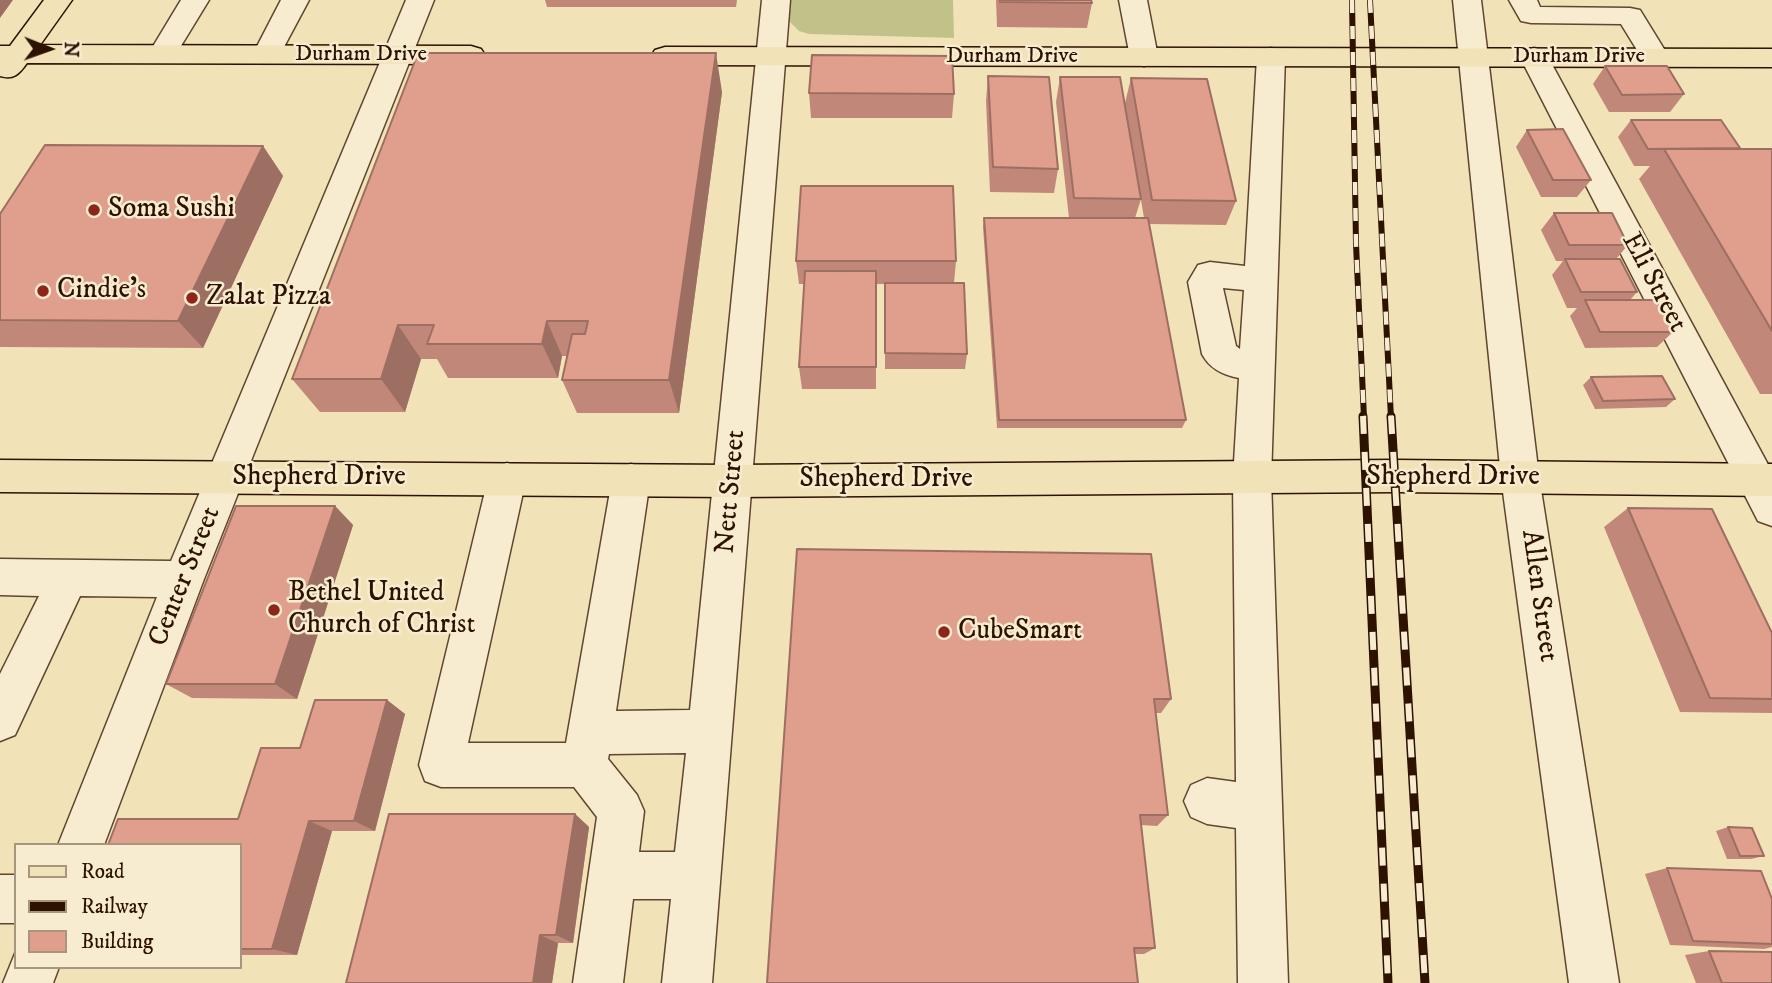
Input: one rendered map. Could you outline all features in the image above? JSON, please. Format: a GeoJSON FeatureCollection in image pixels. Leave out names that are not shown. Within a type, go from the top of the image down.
{"type":"FeatureCollection","features":[{"type":"Feature","properties":{"kind":"main road"},"geometry":{"type":"LineString","coordinates":[[0,80],[9,55],[58,0]]}},
{"type":"Feature","properties":{"kind":"main road","name":"Durham Drive"},"geometry":{"type":"LineString","coordinates":[[9,55],[500,55]]}},
{"type":"Feature","properties":{"kind":"main road","name":"Durham Drive"},"geometry":{"type":"LineString","coordinates":[[635,55],[1772,58]]}},
{"type":"Feature","properties":{"kind":"main road","name":"Shepherd Drive"},"geometry":{"type":"LineString","coordinates":[[0,476],[733,481],[1396,476],[1520,477],[1767,490]]}},
{"type":"Feature","properties":{"kind":"street"},"geometry":{"type":"LineString","coordinates":[[163,53],[195,0]]}},
{"type":"Feature","properties":{"kind":"street"},"geometry":{"type":"LineString","coordinates":[[267,54],[295,0]]}},
{"type":"Feature","properties":{"kind":"street","name":"Center Street"},"geometry":{"type":"LineString","coordinates":[[82,843],[184,579],[420,0]]}},
{"type":"Feature","properties":{"kind":"street","name":"Nett Street"},"geometry":{"type":"LineString","coordinates":[[687,983],[776,0]]}},
{"type":"Feature","properties":{"kind":"street"},"geometry":{"type":"LineString","coordinates":[[1133,0],[1144,57]]}},
{"type":"Feature","properties":{"kind":"street","name":"Allen Street"},"geometry":{"type":"LineString","coordinates":[[1467,0],[1520,477],[1594,983]]}},
{"type":"Feature","properties":{"kind":"street"},"geometry":{"type":"LineString","coordinates":[[1523,0],[1531,15],[1630,16],[1655,57]]}},
{"type":"Feature","properties":{"kind":"street"},"geometry":{"type":"LineString","coordinates":[[1263,983],[1252,479],[1270,57]]}},
{"type":"Feature","properties":{"kind":"street","name":"Eli Street"},"geometry":{"type":"LineString","coordinates":[[1534,57],[1767,490]]}},
{"type":"Feature","properties":{"kind":"street"},"geometry":{"type":"LineString","coordinates":[[1257,366],[1234,363],[1220,354],[1205,282],[1210,274],[1261,280]]}},
{"type":"Feature","properties":{"kind":"street"},"geometry":{"type":"LineString","coordinates":[[507,479],[441,765],[588,749],[710,731]]}},
{"type":"Feature","properties":{"kind":"street"},"geometry":{"type":"LineString","coordinates":[[598,983],[621,811],[588,749],[631,480]]}},
{"type":"Feature","properties":{"kind":"street"},"geometry":{"type":"LineString","coordinates":[[0,577],[184,579]]}},
{"type":"Feature","properties":{"kind":"street"},"geometry":{"type":"LineString","coordinates":[[0,720],[68,578]]}},
{"type":"Feature","properties":{"kind":"street"},"geometry":{"type":"LineString","coordinates":[[1207,801],[1259,808]]}},
{"type":"Feature","properties":{"kind":"street"},"geometry":{"type":"LineString","coordinates":[[612,876],[697,875]]}},
{"type":"Feature","properties":{"kind":"green space"},"geometry":{"type":"Polygon","coordinates":[[[790,0],[953,0],[954,38],[809,34],[799,31],[788,20],[790,0]]]}},
{"type":"Feature","properties":{"kind":"building"},"geometry":{"type":"Polygon","coordinates":[[[1091,0],[1092,3],[1000,2],[1091,0]]]}},
{"type":"Feature","properties":{"kind":"building"},"geometry":{"type":"Polygon","coordinates":[[[418,53],[716,53],[669,380],[562,380],[572,334],[585,334],[588,321],[547,321],[542,344],[427,344],[434,325],[398,325],[381,379],[292,379],[418,53]]]}},
{"type":"Feature","properties":{"kind":"building"},"geometry":{"type":"Polygon","coordinates":[[[812,55],[952,56],[954,94],[809,93],[812,55]]]}},
{"type":"Feature","properties":{"kind":"building"},"geometry":{"type":"Polygon","coordinates":[[[1605,66],[1667,66],[1684,94],[1622,95],[1605,66]]]}},
{"type":"Feature","properties":{"kind":"building"},"geometry":{"type":"Polygon","coordinates":[[[988,76],[1049,77],[1058,169],[993,167],[988,76]]]}},
{"type":"Feature","properties":{"kind":"building"},"geometry":{"type":"Polygon","coordinates":[[[1060,77],[1120,77],[1141,199],[1074,198],[1060,77]]]}},
{"type":"Feature","properties":{"kind":"building"},"geometry":{"type":"Polygon","coordinates":[[[1131,78],[1207,79],[1236,201],[1152,200],[1131,78]]]}},
{"type":"Feature","properties":{"kind":"building"},"geometry":{"type":"Polygon","coordinates":[[[1631,120],[1721,120],[1740,148],[1648,149],[1631,120]]]}},
{"type":"Feature","properties":{"kind":"building"},"geometry":{"type":"Polygon","coordinates":[[[1563,129],[1591,180],[1553,180],[1527,130],[1563,129]]]}},
{"type":"Feature","properties":{"kind":"building"},"geometry":{"type":"Polygon","coordinates":[[[45,145],[263,146],[178,321],[0,320],[0,214],[45,145]]]}},
{"type":"Feature","properties":{"kind":"building"},"geometry":{"type":"Polygon","coordinates":[[[1664,149],[1772,149],[1772,331],[1664,149]]]}},
{"type":"Feature","properties":{"kind":"building"},"geometry":{"type":"Polygon","coordinates":[[[801,186],[953,186],[956,261],[796,261],[801,186]]]}},
{"type":"Feature","properties":{"kind":"building"},"geometry":{"type":"Polygon","coordinates":[[[1554,213],[1612,213],[1628,245],[1569,245],[1554,213]]]}},
{"type":"Feature","properties":{"kind":"building"},"geometry":{"type":"Polygon","coordinates":[[[984,218],[1148,218],[1186,420],[999,420],[984,218]]]}},
{"type":"Feature","properties":{"kind":"building"},"geometry":{"type":"Polygon","coordinates":[[[1565,259],[1620,259],[1637,292],[1581,292],[1565,259]]]}},
{"type":"Feature","properties":{"kind":"building"},"geometry":{"type":"Polygon","coordinates":[[[805,271],[876,271],[876,367],[799,367],[805,271]]]}},
{"type":"Feature","properties":{"kind":"building"},"geometry":{"type":"Polygon","coordinates":[[[885,283],[964,283],[967,354],[885,353],[885,283]]]}},
{"type":"Feature","properties":{"kind":"building"},"geometry":{"type":"Polygon","coordinates":[[[1585,300],[1657,300],[1673,332],[1600,332],[1585,300]]]}},
{"type":"Feature","properties":{"kind":"building"},"geometry":{"type":"Polygon","coordinates":[[[1662,376],[1675,399],[1603,401],[1591,377],[1662,376]]]}},
{"type":"Feature","properties":{"kind":"building"},"geometry":{"type":"Polygon","coordinates":[[[236,506],[335,506],[275,684],[166,684],[236,506]]]}},
{"type":"Feature","properties":{"kind":"building"},"geometry":{"type":"Polygon","coordinates":[[[1628,508],[1712,509],[1772,633],[1772,699],[1710,698],[1628,508]]]}},
{"type":"Feature","properties":{"kind":"building"},"geometry":{"type":"Polygon","coordinates":[[[797,549],[1151,554],[1171,699],[1154,699],[1168,815],[1140,815],[1155,948],[1134,948],[1138,983],[767,983],[797,549]]]}},
{"type":"Feature","properties":{"kind":"building"},"geometry":{"type":"Polygon","coordinates":[[[315,700],[387,700],[354,821],[309,821],[272,949],[242,949],[242,843],[109,843],[118,819],[238,819],[261,748],[300,748],[315,700]]]}},
{"type":"Feature","properties":{"kind":"building"},"geometry":{"type":"Polygon","coordinates":[[[389,814],[575,814],[556,935],[540,935],[533,983],[346,983],[389,814]]]}},
{"type":"Feature","properties":{"kind":"building"},"geometry":{"type":"Polygon","coordinates":[[[1728,827],[1752,828],[1764,856],[1740,856],[1728,827]]]}},
{"type":"Feature","properties":{"kind":"building"},"geometry":{"type":"Polygon","coordinates":[[[1667,868],[1761,871],[1772,899],[1772,944],[1693,941],[1667,868]]]}},
{"type":"Feature","properties":{"kind":"building"},"geometry":{"type":"Polygon","coordinates":[[[1709,951],[1772,952],[1772,983],[1722,983],[1709,951]]]}},
{"type":"Feature","properties":{"kind":"railway"},"geometry":{"type":"LineString","coordinates":[[1352,0],[1356,244],[1364,418]]}},
{"type":"Feature","properties":{"kind":"railway"},"geometry":{"type":"LineString","coordinates":[[1370,0],[1391,418]]}},
{"type":"Feature","properties":{"kind":"railway"},"geometry":{"type":"LineString","coordinates":[[1363,416],[1388,983]]}},
{"type":"Feature","properties":{"kind":"railway"},"geometry":{"type":"LineString","coordinates":[[1391,416],[1425,983]]}},
{"type":"Feature","properties":{"kind":"place","name":"Soma Sushi"},"geometry":{"type":"Point","coordinates":[94,210]}},
{"type":"Feature","properties":{"kind":"place","name":"Cindie's"},"geometry":{"type":"Point","coordinates":[43,291]}},
{"type":"Feature","properties":{"kind":"place","name":"Zalat Pizza"},"geometry":{"type":"Point","coordinates":[192,298]}},
{"type":"Feature","properties":{"kind":"place","name":"Bethel United Church of Christ"},"geometry":{"type":"Point","coordinates":[274,610]}},
{"type":"Feature","properties":{"kind":"place","name":"CubeSmart"},"geometry":{"type":"Point","coordinates":[944,632]}}]}
